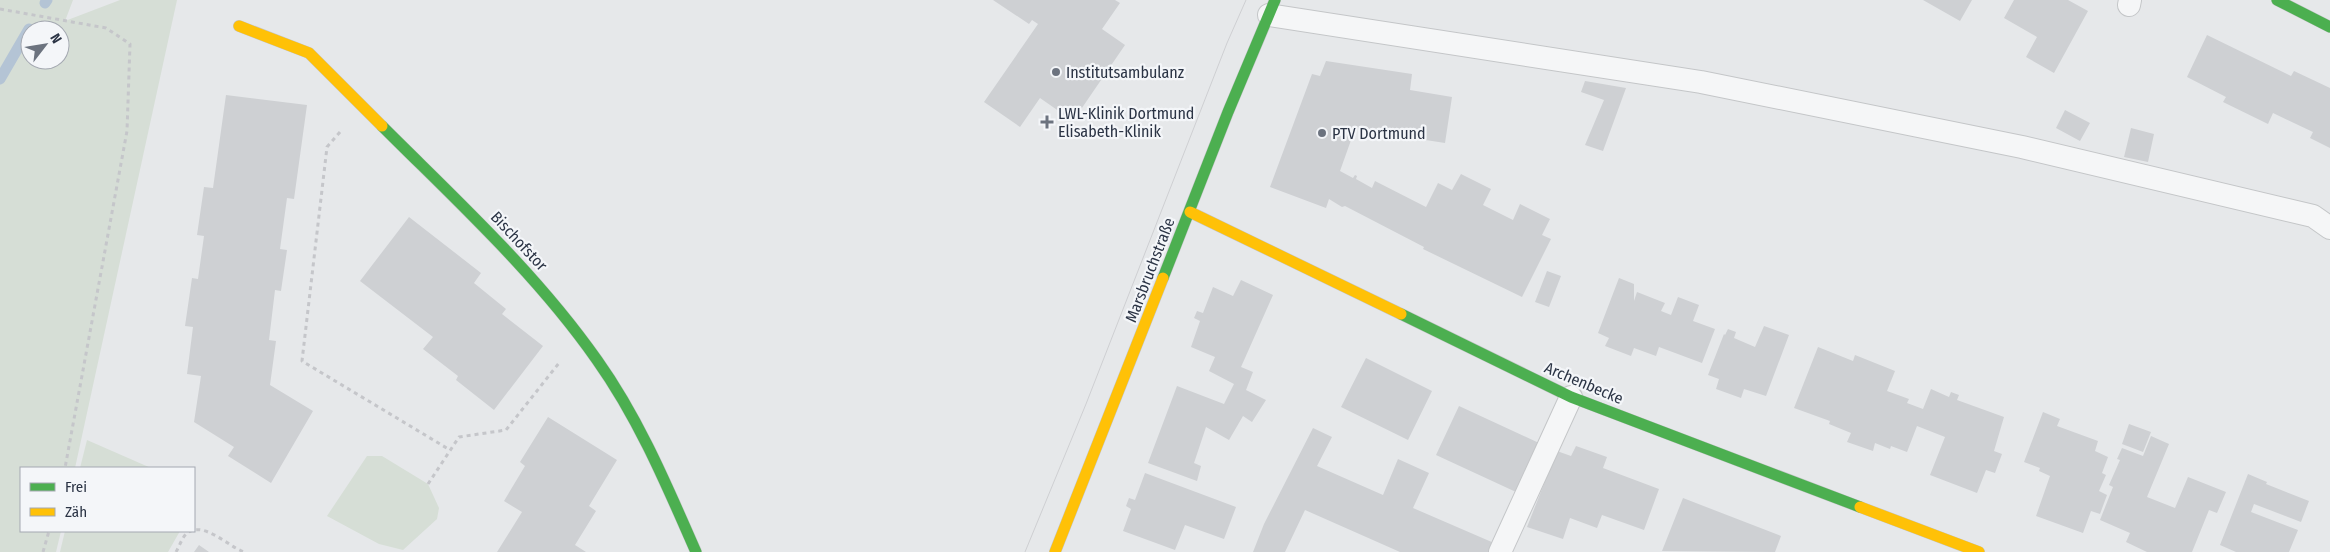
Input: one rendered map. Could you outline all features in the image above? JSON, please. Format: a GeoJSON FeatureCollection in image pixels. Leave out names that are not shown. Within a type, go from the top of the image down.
{"type":"FeatureCollection","features":[{"type":"Feature","properties":{"kind":"street"},"geometry":{"type":"LineString","coordinates":[[2277,0],[2330,27]]}},
{"type":"Feature","properties":{"kind":"street","name":"Marsbruchstraße"},"geometry":{"type":"LineString","coordinates":[[1056,552],[1228,112],[1272,7]]}},
{"type":"Feature","properties":{"kind":"street","name":"Bischofstor"},"geometry":{"type":"LineString","coordinates":[[238,26],[310,53],[518,262],[598,361],[635,421],[696,552]]}},
{"type":"Feature","properties":{"kind":"street","name":"Archenbecke"},"geometry":{"type":"LineString","coordinates":[[1190,212],[1571,398],[1979,552]]}},
{"type":"Feature","properties":{"kind":"lane"},"geometry":{"type":"LineString","coordinates":[[1272,7],[1701,82],[1993,141],[2313,216],[2330,228]]}},
{"type":"Feature","properties":{"kind":"lane"},"geometry":{"type":"LineString","coordinates":[[1500,552],[1571,398]]}},
{"type":"Feature","properties":{"kind":"path"},"geometry":{"type":"LineString","coordinates":[[0,9],[106,28],[130,44],[127,131],[65,467]]}},
{"type":"Feature","properties":{"kind":"path"},"geometry":{"type":"LineString","coordinates":[[363,106],[327,147],[302,361],[450,450]]}},
{"type":"Feature","properties":{"kind":"path"},"geometry":{"type":"LineString","coordinates":[[428,484],[459,437],[506,430],[580,338]]}},
{"type":"Feature","properties":{"kind":"path"},"geometry":{"type":"LineString","coordinates":[[195,530],[214,534],[244,552]]}},
{"type":"Feature","properties":{"kind":"path"},"geometry":{"type":"LineString","coordinates":[[43,552],[49,532]]}},
{"type":"Feature","properties":{"kind":"path"},"geometry":{"type":"LineString","coordinates":[[176,552],[186,534],[191,532]]}},
{"type":"Feature","properties":{"kind":"shaded area"},"geometry":{"type":"Polygon","coordinates":[[[0,0],[73,0],[65,20],[20,20],[20,70],[70,70],[70,20],[68,20],[120,0],[177,0],[75,467],[20,467],[20,532],[61,532],[56,552],[0,552],[0,0]]]}},
{"type":"Feature","properties":{"kind":"shaded area"},"geometry":{"type":"Polygon","coordinates":[[[87,440],[149,467],[80,467],[87,440]]]}},
{"type":"Feature","properties":{"kind":"shaded area"},"geometry":{"type":"Polygon","coordinates":[[[367,456],[382,456],[428,484],[439,508],[437,519],[403,550],[379,544],[327,516],[367,456]]]}},
{"type":"Feature","properties":{"kind":"shaded area"},"geometry":{"type":"Polygon","coordinates":[[[65,532],[179,532],[168,552],[60,552],[65,532]]]}},
{"type":"Feature","properties":{"kind":"building","name":"Institutsambulanz"},"geometry":{"type":"Polygon","coordinates":[[[993,0],[1115,0],[1120,3],[1102,29],[1125,45],[1073,121],[1040,98],[1020,127],[984,102],[1038,24],[1032,20],[1029,24],[993,0]]]}},
{"type":"Feature","properties":{"kind":"building"},"geometry":{"type":"Polygon","coordinates":[[[1923,0],[1972,0],[1960,21],[1923,0]]]}},
{"type":"Feature","properties":{"kind":"building"},"geometry":{"type":"Polygon","coordinates":[[[2014,0],[2068,0],[2088,11],[2054,73],[2026,57],[2037,37],[2004,18],[2014,0]]]}},
{"type":"Feature","properties":{"kind":"building"},"geometry":{"type":"Polygon","coordinates":[[[2207,35],[2291,76],[2294,71],[2330,88],[2330,148],[2310,138],[2313,132],[2273,113],[2268,124],[2223,102],[2226,97],[2187,77],[2207,35]]]}},
{"type":"Feature","properties":{"kind":"building"},"geometry":{"type":"Polygon","coordinates":[[[1326,61],[1412,74],[1410,90],[1452,97],[1445,143],[1355,129],[1340,171],[1353,178],[1355,175],[1357,176],[1356,179],[1372,188],[1375,181],[1426,207],[1438,183],[1452,190],[1461,174],[1491,189],[1483,205],[1513,220],[1520,204],[1550,219],[1542,235],[1551,239],[1522,297],[1423,249],[1424,247],[1329,199],[1326,208],[1270,187],[1312,74],[1320,76],[1326,61]]]}},
{"type":"Feature","properties":{"kind":"building"},"geometry":{"type":"Polygon","coordinates":[[[1585,81],[1626,88],[1603,151],[1585,145],[1604,100],[1581,92],[1585,81]]]}},
{"type":"Feature","properties":{"kind":"building"},"geometry":{"type":"Polygon","coordinates":[[[226,95],[307,105],[294,199],[287,198],[280,249],[287,250],[281,291],[275,290],[269,340],[276,341],[270,385],[313,411],[271,483],[228,456],[234,447],[194,422],[201,376],[187,374],[193,327],[185,326],[192,278],[198,279],[204,236],[197,235],[204,187],[213,188],[226,95]]]}},
{"type":"Feature","properties":{"kind":"building"},"geometry":{"type":"Polygon","coordinates":[[[2065,110],[2090,123],[2080,141],[2056,128],[2065,110]]]}},
{"type":"Feature","properties":{"kind":"building"},"geometry":{"type":"Polygon","coordinates":[[[2131,128],[2154,134],[2148,162],[2124,157],[2131,128]]]}},
{"type":"Feature","properties":{"kind":"building"},"geometry":{"type":"Polygon","coordinates":[[[409,217],[481,273],[474,283],[506,309],[502,314],[543,346],[494,410],[456,380],[458,376],[423,349],[433,337],[360,281],[409,217]]]}},
{"type":"Feature","properties":{"kind":"building"},"geometry":{"type":"Polygon","coordinates":[[[1547,271],[1561,276],[1549,307],[1535,302],[1547,271]]]}},
{"type":"Feature","properties":{"kind":"building"},"geometry":{"type":"Polygon","coordinates":[[[1619,278],[1634,284],[1634,301],[1637,292],[1665,303],[1661,311],[1671,315],[1678,297],[1699,305],[1693,321],[1715,329],[1702,363],[1659,347],[1656,356],[1634,348],[1631,356],[1605,346],[1609,338],[1598,333],[1619,278]]]}},
{"type":"Feature","properties":{"kind":"building"},"geometry":{"type":"Polygon","coordinates":[[[1241,280],[1273,295],[1241,367],[1253,372],[1246,390],[1266,400],[1252,422],[1243,416],[1229,440],[1206,427],[1194,463],[1201,466],[1197,481],[1148,463],[1177,386],[1224,404],[1234,384],[1209,371],[1215,357],[1191,347],[1200,321],[1194,318],[1197,311],[1203,313],[1213,287],[1233,296],[1241,280]]]}},
{"type":"Feature","properties":{"kind":"building"},"geometry":{"type":"Polygon","coordinates":[[[1764,326],[1789,335],[1766,396],[1744,389],[1741,398],[1716,389],[1719,379],[1708,375],[1724,334],[1728,329],[1736,332],[1734,338],[1755,347],[1764,326]]]}},
{"type":"Feature","properties":{"kind":"building"},"geometry":{"type":"Polygon","coordinates":[[[1818,347],[1853,361],[1855,355],[1895,371],[1887,391],[1909,399],[1907,403],[1923,409],[1931,389],[1949,397],[1951,392],[1959,395],[1957,400],[2004,417],[1994,451],[2002,454],[1995,473],[1986,470],[1977,493],[1930,475],[1945,437],[1917,426],[1907,452],[1891,446],[1890,449],[1875,443],[1873,451],[1847,442],[1851,433],[1829,424],[1830,421],[1794,408],[1818,347]]]}},
{"type":"Feature","properties":{"kind":"building"},"geometry":{"type":"Polygon","coordinates":[[[1366,358],[1432,391],[1408,440],[1341,407],[1366,358]]]}},
{"type":"Feature","properties":{"kind":"building"},"geometry":{"type":"Polygon","coordinates":[[[1459,406],[1539,443],[1516,492],[1436,455],[1459,406]]]}},
{"type":"Feature","properties":{"kind":"building"},"geometry":{"type":"Polygon","coordinates":[[[2043,412],[2060,419],[2057,426],[2098,441],[2095,451],[2108,457],[2102,473],[2106,475],[2099,491],[2107,495],[2100,514],[2091,511],[2083,533],[2036,516],[2050,476],[2039,471],[2040,468],[2024,462],[2043,412]]]}},
{"type":"Feature","properties":{"kind":"building"},"geometry":{"type":"Polygon","coordinates":[[[548,417],[617,460],[589,506],[596,511],[575,545],[586,552],[497,552],[522,512],[504,501],[525,466],[520,462],[548,417]]]}},
{"type":"Feature","properties":{"kind":"building"},"geometry":{"type":"Polygon","coordinates":[[[2129,424],[2151,432],[2143,452],[2122,444],[2129,424]]]}},
{"type":"Feature","properties":{"kind":"building"},"geometry":{"type":"Polygon","coordinates":[[[1313,428],[1332,437],[1317,466],[1383,495],[1398,459],[1429,473],[1413,508],[1494,543],[1490,552],[1400,552],[1305,510],[1285,552],[1253,552],[1264,524],[1313,428]]]}},
{"type":"Feature","properties":{"kind":"building"},"geometry":{"type":"Polygon","coordinates":[[[2151,436],[2169,444],[2147,497],[2175,508],[2188,477],[2226,492],[2217,513],[2209,510],[2192,552],[2147,552],[2126,542],[2130,533],[2100,520],[2113,487],[2109,485],[2120,460],[2117,459],[2122,448],[2143,456],[2151,436]]]}},
{"type":"Feature","properties":{"kind":"building"},"geometry":{"type":"Polygon","coordinates":[[[1576,446],[1607,457],[1603,468],[1659,489],[1644,530],[1602,515],[1597,528],[1570,518],[1563,539],[1527,527],[1557,451],[1571,456],[1576,446]]]}},
{"type":"Feature","properties":{"kind":"building"},"geometry":{"type":"Polygon","coordinates":[[[1145,473],[1236,507],[1224,539],[1185,525],[1175,550],[1123,531],[1131,509],[1126,506],[1129,498],[1135,500],[1145,473]]]}},
{"type":"Feature","properties":{"kind":"building"},"geometry":{"type":"Polygon","coordinates":[[[2248,474],[2267,482],[2266,484],[2309,501],[2301,522],[2254,504],[2251,512],[2298,530],[2289,552],[2236,552],[2220,545],[2248,474]]]}},
{"type":"Feature","properties":{"kind":"building"},"geometry":{"type":"Polygon","coordinates":[[[1683,498],[1781,536],[1775,552],[1662,551],[1683,498]]]}},
{"type":"Feature","properties":{"kind":"building"},"geometry":{"type":"Polygon","coordinates":[[[199,545],[209,552],[194,552],[199,545]]]}},
{"type":"Feature","properties":{"kind":"waterway","name":"Archenbecke"},"geometry":{"type":"LineString","coordinates":[[0,79],[20,45]]}},
{"type":"Feature","properties":{"kind":"tram line"},"geometry":{"type":"LineString","coordinates":[[1025,552],[1086,404],[1227,43],[1246,0]]}},
{"type":"Feature","properties":{"kind":"traffic: fast"},"geometry":{"type":"LineString","coordinates":[[1163,278],[1228,112],[1275,0]]}},
{"type":"Feature","properties":{"kind":"traffic: fast"},"geometry":{"type":"LineString","coordinates":[[2277,0],[2330,27]]}},
{"type":"Feature","properties":{"kind":"traffic: fast"},"geometry":{"type":"LineString","coordinates":[[382,126],[495,238],[548,297],[597,360],[639,429],[696,552]]}},
{"type":"Feature","properties":{"kind":"traffic: fast"},"geometry":{"type":"LineString","coordinates":[[1401,314],[1571,397],[1860,507]]}},
{"type":"Feature","properties":{"kind":"traffic: slow"},"geometry":{"type":"LineString","coordinates":[[239,26],[309,53],[382,126]]}},
{"type":"Feature","properties":{"kind":"traffic: slow"},"geometry":{"type":"LineString","coordinates":[[1190,212],[1401,314]]}},
{"type":"Feature","properties":{"kind":"traffic: slow"},"geometry":{"type":"LineString","coordinates":[[1055,552],[1163,278]]}},
{"type":"Feature","properties":{"kind":"traffic: slow"},"geometry":{"type":"LineString","coordinates":[[1860,507],[1979,552]]}},
{"type":"Feature","properties":{"kind":"place","name":"Institutsambulanz"},"geometry":{"type":"Point","coordinates":[1056,72]}},
{"type":"Feature","properties":{"kind":"place","name":"LWL-Klinik Dortmund Elisabeth-Klinik"},"geometry":{"type":"Point","coordinates":[1047,122]}},
{"type":"Feature","properties":{"kind":"place","name":"PTV Dortmund"},"geometry":{"type":"Point","coordinates":[1322,133]}}]}
